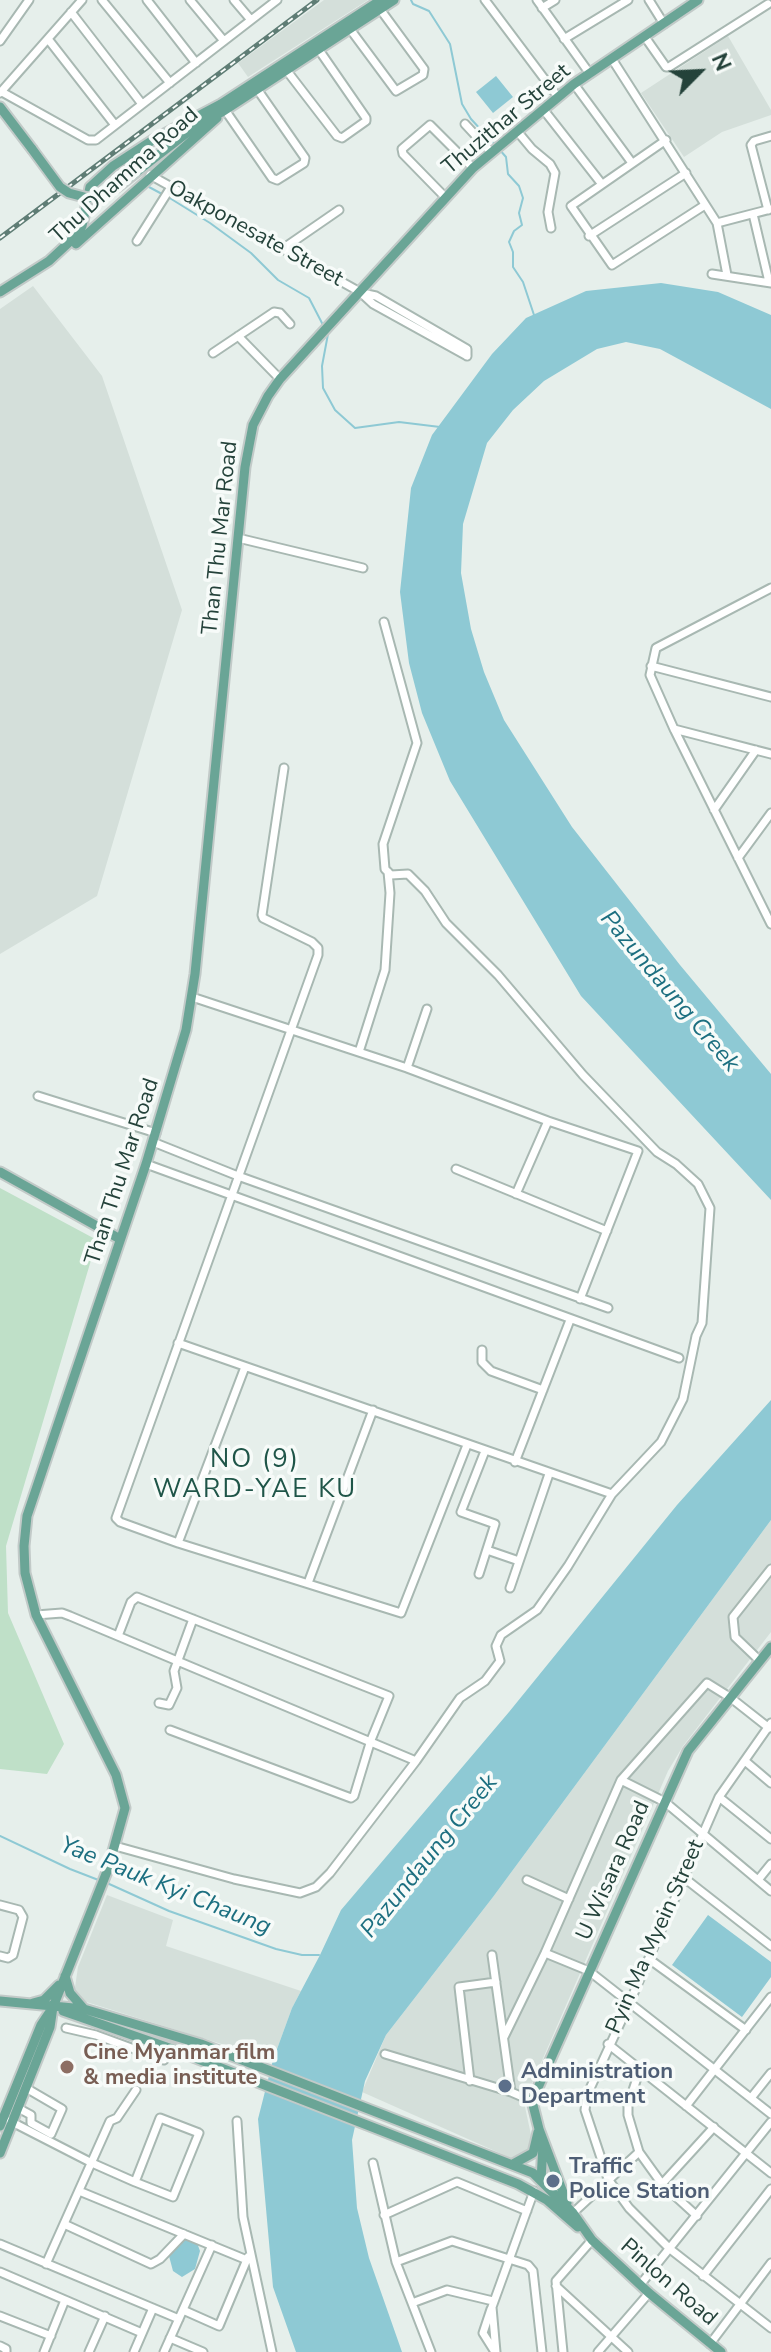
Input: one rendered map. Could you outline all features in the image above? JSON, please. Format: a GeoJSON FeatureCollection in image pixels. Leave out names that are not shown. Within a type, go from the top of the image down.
{"type":"FeatureCollection","features":[{"type":"Feature","properties":{"kind":"main road","name":"Thu Dhamma Road"},"geometry":{"type":"LineString","coordinates":[[50,263],[217,113],[381,4],[394,0]]}},
{"type":"Feature","properties":{"kind":"main road","name":"Thuzithar Street"},"geometry":{"type":"LineString","coordinates":[[360,292],[473,168],[574,84],[698,0]]}},
{"type":"Feature","properties":{"kind":"main road","name":"Thu Dhamma Road"},"geometry":{"type":"LineString","coordinates":[[50,263],[77,235],[82,226],[86,197],[98,177],[153,140],[217,113],[287,71],[381,4]]}},
{"type":"Feature","properties":{"kind":"main road"},"geometry":{"type":"LineString","coordinates":[[0,107],[60,187],[80,197],[98,197],[126,181],[217,113]]}},
{"type":"Feature","properties":{"kind":"main road"},"geometry":{"type":"LineString","coordinates":[[0,292],[50,263]]}},
{"type":"Feature","properties":{"kind":"main road"},"geometry":{"type":"LineString","coordinates":[[0,299],[50,263]]}},
{"type":"Feature","properties":{"kind":"main road","name":"Than Thu Mar Road"},"geometry":{"type":"LineString","coordinates":[[0,2153],[5,2122],[99,1893],[125,1808],[116,1775],[36,1615],[25,1573],[27,1516],[155,1138],[178,1062],[192,997],[245,467],[253,425],[280,379],[360,292]]}},
{"type":"Feature","properties":{"kind":"main road"},"geometry":{"type":"LineString","coordinates":[[0,1172],[120,1239]]}},
{"type":"Feature","properties":{"kind":"main road","name":"U Wisara Road"},"geometry":{"type":"LineString","coordinates":[[532,2101],[688,1751],[771,1647]]}},
{"type":"Feature","properties":{"kind":"main road"},"geometry":{"type":"LineString","coordinates":[[24,2004],[44,2000],[65,1976]]}},
{"type":"Feature","properties":{"kind":"main road"},"geometry":{"type":"LineString","coordinates":[[65,1976],[70,1993],[83,2014]]}},
{"type":"Feature","properties":{"kind":"main road"},"geometry":{"type":"LineString","coordinates":[[0,2001],[83,2014],[103,2025],[388,2134],[465,2157],[531,2184],[540,2180]]}},
{"type":"Feature","properties":{"kind":"main road"},"geometry":{"type":"LineString","coordinates":[[24,2004],[33,2009],[45,2026],[83,2014]]}},
{"type":"Feature","properties":{"kind":"main road","name":"Pinlon Road"},"geometry":{"type":"LineString","coordinates":[[83,2014],[201,2044],[513,2164],[540,2180],[573,2213],[592,2240]]}},
{"type":"Feature","properties":{"kind":"main road","name":"Than Thu Mar Road"},"geometry":{"type":"LineString","coordinates":[[5,2122],[18,2108],[45,2026]]}},
{"type":"Feature","properties":{"kind":"main road"},"geometry":{"type":"LineString","coordinates":[[532,2101],[543,2141],[573,2213]]}},
{"type":"Feature","properties":{"kind":"main road"},"geometry":{"type":"LineString","coordinates":[[513,2164],[533,2153],[539,2129]]}},
{"type":"Feature","properties":{"kind":"main road"},"geometry":{"type":"LineString","coordinates":[[543,2141],[540,2180],[544,2192],[558,2209]]}},
{"type":"Feature","properties":{"kind":"main road","name":"Pinlon Road"},"geometry":{"type":"LineString","coordinates":[[430,2148],[534,2191],[558,2209],[707,2348],[721,2352]]}},
{"type":"Feature","properties":{"kind":"street"},"geometry":{"type":"LineString","coordinates":[[0,41],[29,0]]}},
{"type":"Feature","properties":{"kind":"street"},"geometry":{"type":"LineString","coordinates":[[82,0],[1,93],[91,141],[277,0]]}},
{"type":"Feature","properties":{"kind":"street"},"geometry":{"type":"LineString","coordinates":[[102,0],[170,83]]}},
{"type":"Feature","properties":{"kind":"street"},"geometry":{"type":"LineString","coordinates":[[147,0],[196,63]]}},
{"type":"Feature","properties":{"kind":"street"},"geometry":{"type":"LineString","coordinates":[[190,0],[224,41]]}},
{"type":"Feature","properties":{"kind":"street"},"geometry":{"type":"LineString","coordinates":[[234,0],[251,20]]}},
{"type":"Feature","properties":{"kind":"street"},"geometry":{"type":"LineString","coordinates":[[485,0],[558,97]]}},
{"type":"Feature","properties":{"kind":"street"},"geometry":{"type":"LineString","coordinates":[[537,0],[590,74]]}},
{"type":"Feature","properties":{"kind":"street"},"geometry":{"type":"LineString","coordinates":[[542,8],[555,0]]}},
{"type":"Feature","properties":{"kind":"street"},"geometry":{"type":"LineString","coordinates":[[564,39],[628,0]]}},
{"type":"Feature","properties":{"kind":"street"},"geometry":{"type":"LineString","coordinates":[[649,0],[664,24]]}},
{"type":"Feature","properties":{"kind":"street"},"geometry":{"type":"LineString","coordinates":[[350,29],[396,91],[425,72],[381,4]]}},
{"type":"Feature","properties":{"kind":"street"},"geometry":{"type":"LineString","coordinates":[[645,37],[669,67],[768,4]]}},
{"type":"Feature","properties":{"kind":"street"},"geometry":{"type":"LineString","coordinates":[[71,12],[142,104]]}},
{"type":"Feature","properties":{"kind":"street"},"geometry":{"type":"LineString","coordinates":[[48,39],[115,125]]}},
{"type":"Feature","properties":{"kind":"street"},"geometry":{"type":"LineString","coordinates":[[287,71],[339,139],[366,118],[319,50]]}},
{"type":"Feature","properties":{"kind":"street"},"geometry":{"type":"LineString","coordinates":[[612,59],[717,223],[727,275]]}},
{"type":"Feature","properties":{"kind":"street"},"geometry":{"type":"LineString","coordinates":[[574,84],[632,163]]}},
{"type":"Feature","properties":{"kind":"street"},"geometry":{"type":"LineString","coordinates":[[217,113],[277,180],[306,161],[257,89]]}},
{"type":"Feature","properties":{"kind":"street"},"geometry":{"type":"LineString","coordinates":[[543,109],[601,183]]}},
{"type":"Feature","properties":{"kind":"street"},"geometry":{"type":"LineString","coordinates":[[465,124],[492,152]]}},
{"type":"Feature","properties":{"kind":"street"},"geometry":{"type":"LineString","coordinates":[[445,197],[402,151],[430,125],[473,168]]}},
{"type":"Feature","properties":{"kind":"street"},"geometry":{"type":"LineString","coordinates":[[517,131],[555,173],[548,212],[551,228]]}},
{"type":"Feature","properties":{"kind":"street"},"geometry":{"type":"LineString","coordinates":[[717,223],[769,210],[751,145],[754,141],[771,136]]}},
{"type":"Feature","properties":{"kind":"street"},"geometry":{"type":"LineString","coordinates":[[666,140],[571,204],[589,236],[612,265],[705,205]]}},
{"type":"Feature","properties":{"kind":"street"},"geometry":{"type":"LineString","coordinates":[[589,236],[686,173]]}},
{"type":"Feature","properties":{"kind":"street","name":"Oakponesate Street"},"geometry":{"type":"LineString","coordinates":[[150,175],[360,292],[373,304],[398,313]]}},
{"type":"Feature","properties":{"kind":"street"},"geometry":{"type":"LineString","coordinates":[[137,241],[171,187]]}},
{"type":"Feature","properties":{"kind":"street"},"geometry":{"type":"LineString","coordinates":[[281,250],[339,210]]}},
{"type":"Feature","properties":{"kind":"street"},"geometry":{"type":"LineString","coordinates":[[712,274],[770,282],[753,214]]}},
{"type":"Feature","properties":{"kind":"street"},"geometry":{"type":"LineString","coordinates":[[213,353],[274,312],[280,313],[290,324]]}},
{"type":"Feature","properties":{"kind":"street"},"geometry":{"type":"LineString","coordinates":[[398,313],[467,349],[467,356],[398,313]]}},
{"type":"Feature","properties":{"kind":"street"},"geometry":{"type":"LineString","coordinates":[[238,336],[280,379]]}},
{"type":"Feature","properties":{"kind":"street"},"geometry":{"type":"LineString","coordinates":[[238,538],[363,568]]}},
{"type":"Feature","properties":{"kind":"street"},"geometry":{"type":"LineString","coordinates":[[771,588],[656,648],[650,675],[771,924]]}},
{"type":"Feature","properties":{"kind":"street"},"geometry":{"type":"LineString","coordinates":[[115,1846],[246,1882],[300,1893],[316,1887],[416,1761],[460,1698],[485,1681],[500,1661],[496,1646],[501,1635],[537,1610],[612,1494],[661,1442],[683,1399],[696,1336],[702,1323],[710,1208],[698,1184],[657,1152],[583,1075],[498,975],[446,923],[425,891],[408,874],[391,875],[385,869],[383,844],[417,743],[384,622]]}},
{"type":"Feature","properties":{"kind":"street"},"geometry":{"type":"LineString","coordinates":[[651,666],[771,697]]}},
{"type":"Feature","properties":{"kind":"street"},"geometry":{"type":"LineString","coordinates":[[674,729],[771,754]]}},
{"type":"Feature","properties":{"kind":"street"},"geometry":{"type":"LineString","coordinates":[[714,810],[756,750]]}},
{"type":"Feature","properties":{"kind":"street"},"geometry":{"type":"LineString","coordinates":[[284,768],[262,915],[312,942],[319,951],[116,1518],[178,1543],[401,1613],[467,1445]]}},
{"type":"Feature","properties":{"kind":"street"},"geometry":{"type":"LineString","coordinates":[[738,858],[771,813]]}},
{"type":"Feature","properties":{"kind":"street"},"geometry":{"type":"LineString","coordinates":[[359,1052],[385,970],[390,893],[388,872]]}},
{"type":"Feature","properties":{"kind":"street"},"geometry":{"type":"LineString","coordinates":[[763,908],[771,898]]}},
{"type":"Feature","properties":{"kind":"street"},"geometry":{"type":"LineString","coordinates":[[192,997],[407,1068],[638,1151],[580,1299]]}},
{"type":"Feature","properties":{"kind":"street"},"geometry":{"type":"LineString","coordinates":[[407,1068],[427,1009]]}},
{"type":"Feature","properties":{"kind":"street"},"geometry":{"type":"LineString","coordinates":[[38,1096],[155,1138],[238,1176],[608,1308]]}},
{"type":"Feature","properties":{"kind":"street"},"geometry":{"type":"LineString","coordinates":[[516,1194],[548,1121]]}},
{"type":"Feature","properties":{"kind":"street"},"geometry":{"type":"LineString","coordinates":[[146,1164],[679,1358]]}},
{"type":"Feature","properties":{"kind":"street"},"geometry":{"type":"LineString","coordinates":[[456,1169],[607,1231]]}},
{"type":"Feature","properties":{"kind":"street"},"geometry":{"type":"LineString","coordinates":[[515,1462],[570,1320]]}},
{"type":"Feature","properties":{"kind":"street"},"geometry":{"type":"LineString","coordinates":[[178,1343],[612,1494]]}},
{"type":"Feature","properties":{"kind":"street"},"geometry":{"type":"LineString","coordinates":[[482,1350],[482,1362],[491,1371],[543,1390]]}},
{"type":"Feature","properties":{"kind":"street"},"geometry":{"type":"LineString","coordinates":[[178,1543],[245,1367]]}},
{"type":"Feature","properties":{"kind":"street"},"geometry":{"type":"LineString","coordinates":[[308,1583],[373,1410]]}},
{"type":"Feature","properties":{"kind":"street"},"geometry":{"type":"LineString","coordinates":[[479,1574],[495,1524],[461,1512],[485,1451]]}},
{"type":"Feature","properties":{"kind":"street"},"geometry":{"type":"LineString","coordinates":[[510,1588],[549,1474]]}},
{"type":"Feature","properties":{"kind":"street"},"geometry":{"type":"LineString","coordinates":[[487,1550],[519,1561]]}},
{"type":"Feature","properties":{"kind":"street"},"geometry":{"type":"LineString","coordinates":[[760,1661],[735,1637],[733,1617],[771,1569]]}},
{"type":"Feature","properties":{"kind":"street"},"geometry":{"type":"LineString","coordinates":[[118,1636],[131,1602],[137,1597],[388,1695],[389,1698],[351,1798],[170,1730]]}},
{"type":"Feature","properties":{"kind":"street"},"geometry":{"type":"LineString","coordinates":[[36,1615],[62,1613],[416,1761]]}},
{"type":"Feature","properties":{"kind":"street"},"geometry":{"type":"LineString","coordinates":[[159,1703],[171,1704],[177,1688],[173,1673],[193,1619]]}},
{"type":"Feature","properties":{"kind":"street"},"geometry":{"type":"LineString","coordinates":[[504,2037],[545,1953],[621,1780],[703,1685],[709,1683],[770,1726]]}},
{"type":"Feature","properties":{"kind":"street","name":"Pyin Ma Myein Street"},"geometry":{"type":"LineString","coordinates":[[587,2095],[719,1797],[770,1726]]}},
{"type":"Feature","properties":{"kind":"street"},"geometry":{"type":"LineString","coordinates":[[745,1761],[771,1783]]}},
{"type":"Feature","properties":{"kind":"street"},"geometry":{"type":"LineString","coordinates":[[621,1780],[665,1802],[771,1891]]}},
{"type":"Feature","properties":{"kind":"street"},"geometry":{"type":"LineString","coordinates":[[719,1797],[771,1839]]}},
{"type":"Feature","properties":{"kind":"street"},"geometry":{"type":"LineString","coordinates":[[758,1880],[771,1864]]}},
{"type":"Feature","properties":{"kind":"street"},"geometry":{"type":"LineString","coordinates":[[683,1877],[771,1946]]}},
{"type":"Feature","properties":{"kind":"street"},"geometry":{"type":"LineString","coordinates":[[527,1880],[569,1899]]}},
{"type":"Feature","properties":{"kind":"street"},"geometry":{"type":"LineString","coordinates":[[0,1905],[19,1910],[23,1917],[13,1955],[8,1958],[0,1956]]}},
{"type":"Feature","properties":{"kind":"street"},"geometry":{"type":"LineString","coordinates":[[545,1953],[589,1971],[771,2114]]}},
{"type":"Feature","properties":{"kind":"street"},"geometry":{"type":"LineString","coordinates":[[492,1955],[511,2092]]}},
{"type":"Feature","properties":{"kind":"street"},"geometry":{"type":"LineString","coordinates":[[649,1959],[746,2030]]}},
{"type":"Feature","properties":{"kind":"street"},"geometry":{"type":"LineString","coordinates":[[470,2081],[459,1987],[496,1982]]}},
{"type":"Feature","properties":{"kind":"street"},"geometry":{"type":"LineString","coordinates":[[686,2106],[770,2000]]}},
{"type":"Feature","properties":{"kind":"street"},"geometry":{"type":"LineString","coordinates":[[96,2035],[103,2025]]}},
{"type":"Feature","properties":{"kind":"street"},"geometry":{"type":"LineString","coordinates":[[66,2028],[96,2035],[164,2060]]}},
{"type":"Feature","properties":{"kind":"street"},"geometry":{"type":"LineString","coordinates":[[608,2044],[771,2173]]}},
{"type":"Feature","properties":{"kind":"street"},"geometry":{"type":"LineString","coordinates":[[385,2054],[532,2101],[587,2095],[585,2110],[608,2179],[629,2208],[670,2249],[771,2328]]}},
{"type":"Feature","properties":{"kind":"street"},"geometry":{"type":"LineString","coordinates":[[640,2069],[628,2105],[639,2152],[662,2184],[697,2216]]}},
{"type":"Feature","properties":{"kind":"street"},"geometry":{"type":"LineString","coordinates":[[751,2098],[771,2073]]}},
{"type":"Feature","properties":{"kind":"street"},"geometry":{"type":"LineString","coordinates":[[18,2108],[31,2115],[31,2123],[51,2134],[62,2109],[26,2088]]}},
{"type":"Feature","properties":{"kind":"street"},"geometry":{"type":"LineString","coordinates":[[46,2264],[110,2121],[117,2118],[136,2090]]}},
{"type":"Feature","properties":{"kind":"street"},"geometry":{"type":"LineString","coordinates":[[5,2122],[92,2163],[135,2182],[173,2197],[199,2133],[160,2118],[135,2182]]}},
{"type":"Feature","properties":{"kind":"street"},"geometry":{"type":"LineString","coordinates":[[237,2121],[241,2199],[272,2352]]}},
{"type":"Feature","properties":{"kind":"street"},"geometry":{"type":"LineString","coordinates":[[640,2285],[771,2122]]}},
{"type":"Feature","properties":{"kind":"street"},"geometry":{"type":"LineString","coordinates":[[662,2184],[714,2127]]}},
{"type":"Feature","properties":{"kind":"street"},"geometry":{"type":"LineString","coordinates":[[573,2213],[639,2152]]}},
{"type":"Feature","properties":{"kind":"street"},"geometry":{"type":"LineString","coordinates":[[373,2163],[396,2262],[431,2352]]}},
{"type":"Feature","properties":{"kind":"street"},"geometry":{"type":"LineString","coordinates":[[384,2215],[457,2182],[527,2211]]}},
{"type":"Feature","properties":{"kind":"street"},"geometry":{"type":"LineString","coordinates":[[703,2276],[771,2189]]}},
{"type":"Feature","properties":{"kind":"street"},"geometry":{"type":"LineString","coordinates":[[79,2191],[247,2260]]}},
{"type":"Feature","properties":{"kind":"street"},"geometry":{"type":"LineString","coordinates":[[496,2352],[492,2304],[534,2191]]}},
{"type":"Feature","properties":{"kind":"street"},"geometry":{"type":"LineString","coordinates":[[64,2224],[151,2264],[184,2234]]}},
{"type":"Feature","properties":{"kind":"street"},"geometry":{"type":"LineString","coordinates":[[563,2352],[555,2285],[557,2277],[592,2240]]}},
{"type":"Feature","properties":{"kind":"street"},"geometry":{"type":"LineString","coordinates":[[396,2262],[452,2241],[528,2265],[533,2271],[542,2352]]}},
{"type":"Feature","properties":{"kind":"street"},"geometry":{"type":"LineString","coordinates":[[0,2244],[179,2319]]}},
{"type":"Feature","properties":{"kind":"street"},"geometry":{"type":"LineString","coordinates":[[164,2352],[212,2245]]}},
{"type":"Feature","properties":{"kind":"street"},"geometry":{"type":"LineString","coordinates":[[183,2310],[219,2326],[251,2251]]}},
{"type":"Feature","properties":{"kind":"street"},"geometry":{"type":"LineString","coordinates":[[707,2348],[771,2263]]}},
{"type":"Feature","properties":{"kind":"street"},"geometry":{"type":"LineString","coordinates":[[0,2272],[142,2333]]}},
{"type":"Feature","properties":{"kind":"street"},"geometry":{"type":"LineString","coordinates":[[555,2285],[628,2352]]}},
{"type":"Feature","properties":{"kind":"street"},"geometry":{"type":"LineString","coordinates":[[412,2303],[447,2290],[492,2304]]}},
{"type":"Feature","properties":{"kind":"street"},"geometry":{"type":"LineString","coordinates":[[598,2352],[649,2293]]}},
{"type":"Feature","properties":{"kind":"street"},"geometry":{"type":"LineString","coordinates":[[44,2352],[65,2300]]}},
{"type":"Feature","properties":{"kind":"street"},"geometry":{"type":"LineString","coordinates":[[134,2352],[153,2308]]}},
{"type":"Feature","properties":{"kind":"street"},"geometry":{"type":"LineString","coordinates":[[0,2316],[51,2336]]}},
{"type":"Feature","properties":{"kind":"street"},"geometry":{"type":"LineString","coordinates":[[89,2352],[105,2316]]}},
{"type":"Feature","properties":{"kind":"street"},"geometry":{"type":"LineString","coordinates":[[170,2338],[198,2351]]}},
{"type":"Feature","properties":{"kind":"street"},"geometry":{"type":"LineString","coordinates":[[0,2346],[6,2352]]}},
{"type":"Feature","properties":{"kind":"shaded area"},"geometry":{"type":"Polygon","coordinates":[[[324,0],[368,0],[248,77],[238,63],[324,0]]]}},
{"type":"Feature","properties":{"kind":"shaded area"},"geometry":{"type":"Polygon","coordinates":[[[728,36],[771,115],[722,132],[684,157],[641,93],[728,36]]]}},
{"type":"Feature","properties":{"kind":"shaded area"},"geometry":{"type":"Polygon","coordinates":[[[33,286],[102,376],[182,610],[97,896],[0,954],[0,309],[33,286]]]}},
{"type":"Feature","properties":{"kind":"shaded area"},"geometry":{"type":"Polygon","coordinates":[[[771,1520],[771,1632],[683,1746],[668,1771],[527,2095],[525,2107],[533,2144],[528,2152],[513,2159],[362,2092],[386,2035],[493,1897],[771,1520]]]}},
{"type":"Feature","properties":{"kind":"shaded area"},"geometry":{"type":"Polygon","coordinates":[[[107,1895],[173,1920],[166,1946],[301,1991],[273,2060],[80,2000],[74,1994],[78,1967],[107,1895]]]}},
{"type":"Feature","properties":{"kind":"green space"},"geometry":{"type":"Polygon","coordinates":[[[0,1188],[97,1240],[6,1546],[8,1613],[64,1744],[47,1774],[0,1769],[0,1188]]]}},
{"type":"Feature","properties":{"kind":"water"},"geometry":{"type":"Polygon","coordinates":[[[496,76],[513,97],[493,113],[476,92],[496,76]]]}},
{"type":"Feature","properties":{"kind":"water","name":"Pazundaung Creek"},"geometry":{"type":"Polygon","coordinates":[[[661,283],[718,292],[771,315],[771,409],[660,349],[626,342],[597,349],[544,381],[513,410],[487,443],[463,524],[461,573],[471,629],[484,672],[504,720],[572,827],[680,965],[771,1074],[771,1200],[581,996],[450,781],[422,713],[409,663],[400,592],[411,488],[432,435],[492,354],[526,318],[586,291],[661,283]]]}},
{"type":"Feature","properties":{"kind":"water","name":"Pazundaung Creek"},"geometry":{"type":"Polygon","coordinates":[[[771,1400],[771,1520],[493,1897],[386,2035],[365,2081],[352,2140],[357,2208],[369,2258],[402,2352],[296,2352],[273,2287],[258,2119],[273,2060],[292,2008],[341,1910],[509,1712],[677,1505],[771,1400]]]}},
{"type":"Feature","properties":{"kind":"water"},"geometry":{"type":"Polygon","coordinates":[[[708,1915],[771,1962],[771,1977],[742,2017],[672,1965],[708,1915]]]}},
{"type":"Feature","properties":{"kind":"water"},"geometry":{"type":"Polygon","coordinates":[[[189,2237],[196,2240],[200,2251],[195,2269],[182,2277],[173,2271],[169,2256],[178,2242],[189,2237]]]}},
{"type":"Feature","properties":{"kind":"waterway"},"geometry":{"type":"LineString","coordinates":[[411,0],[429,11],[450,44],[462,104],[494,144]]}},
{"type":"Feature","properties":{"kind":"waterway"},"geometry":{"type":"LineString","coordinates":[[499,149],[506,157],[508,174],[519,186],[523,198],[519,213],[522,225],[514,231],[509,242],[513,267],[523,282],[534,315]]}},
{"type":"Feature","properties":{"kind":"waterway"},"geometry":{"type":"LineString","coordinates":[[149,187],[162,194]]}},
{"type":"Feature","properties":{"kind":"waterway"},"geometry":{"type":"LineString","coordinates":[[168,197],[251,253],[278,280],[309,298],[323,325]]}},
{"type":"Feature","properties":{"kind":"waterway"},"geometry":{"type":"LineString","coordinates":[[328,334],[322,366],[323,388],[335,410],[355,428],[399,422],[440,427]]}},
{"type":"Feature","properties":{"kind":"waterway","name":"Yae Pauk Kyi Chaung"},"geometry":{"type":"LineString","coordinates":[[0,1836],[101,1881]]}},
{"type":"Feature","properties":{"kind":"waterway","name":"Yae Pauk Kyi Chaung"},"geometry":{"type":"LineString","coordinates":[[107,1883],[169,1911],[276,1949],[319,1955]]}},
{"type":"Feature","properties":{"kind":"railway"},"geometry":{"type":"LineString","coordinates":[[0,238],[317,0]]}},
{"type":"Feature","properties":{"kind":"place","name":"Cine Myanmar film & media institute"},"geometry":{"type":"Point","coordinates":[67,2067]}},
{"type":"Feature","properties":{"kind":"place","name":"Administration Department"},"geometry":{"type":"Point","coordinates":[505,2086]}},
{"type":"Feature","properties":{"kind":"place","name":"Traffic Police Station"},"geometry":{"type":"Point","coordinates":[553,2181]}},
{"type":"Feature","properties":{"kind":"district","name":"NO (9) WARD-YAE KU"},"geometry":{"type":"Point","coordinates":[255,1476]}}]}
